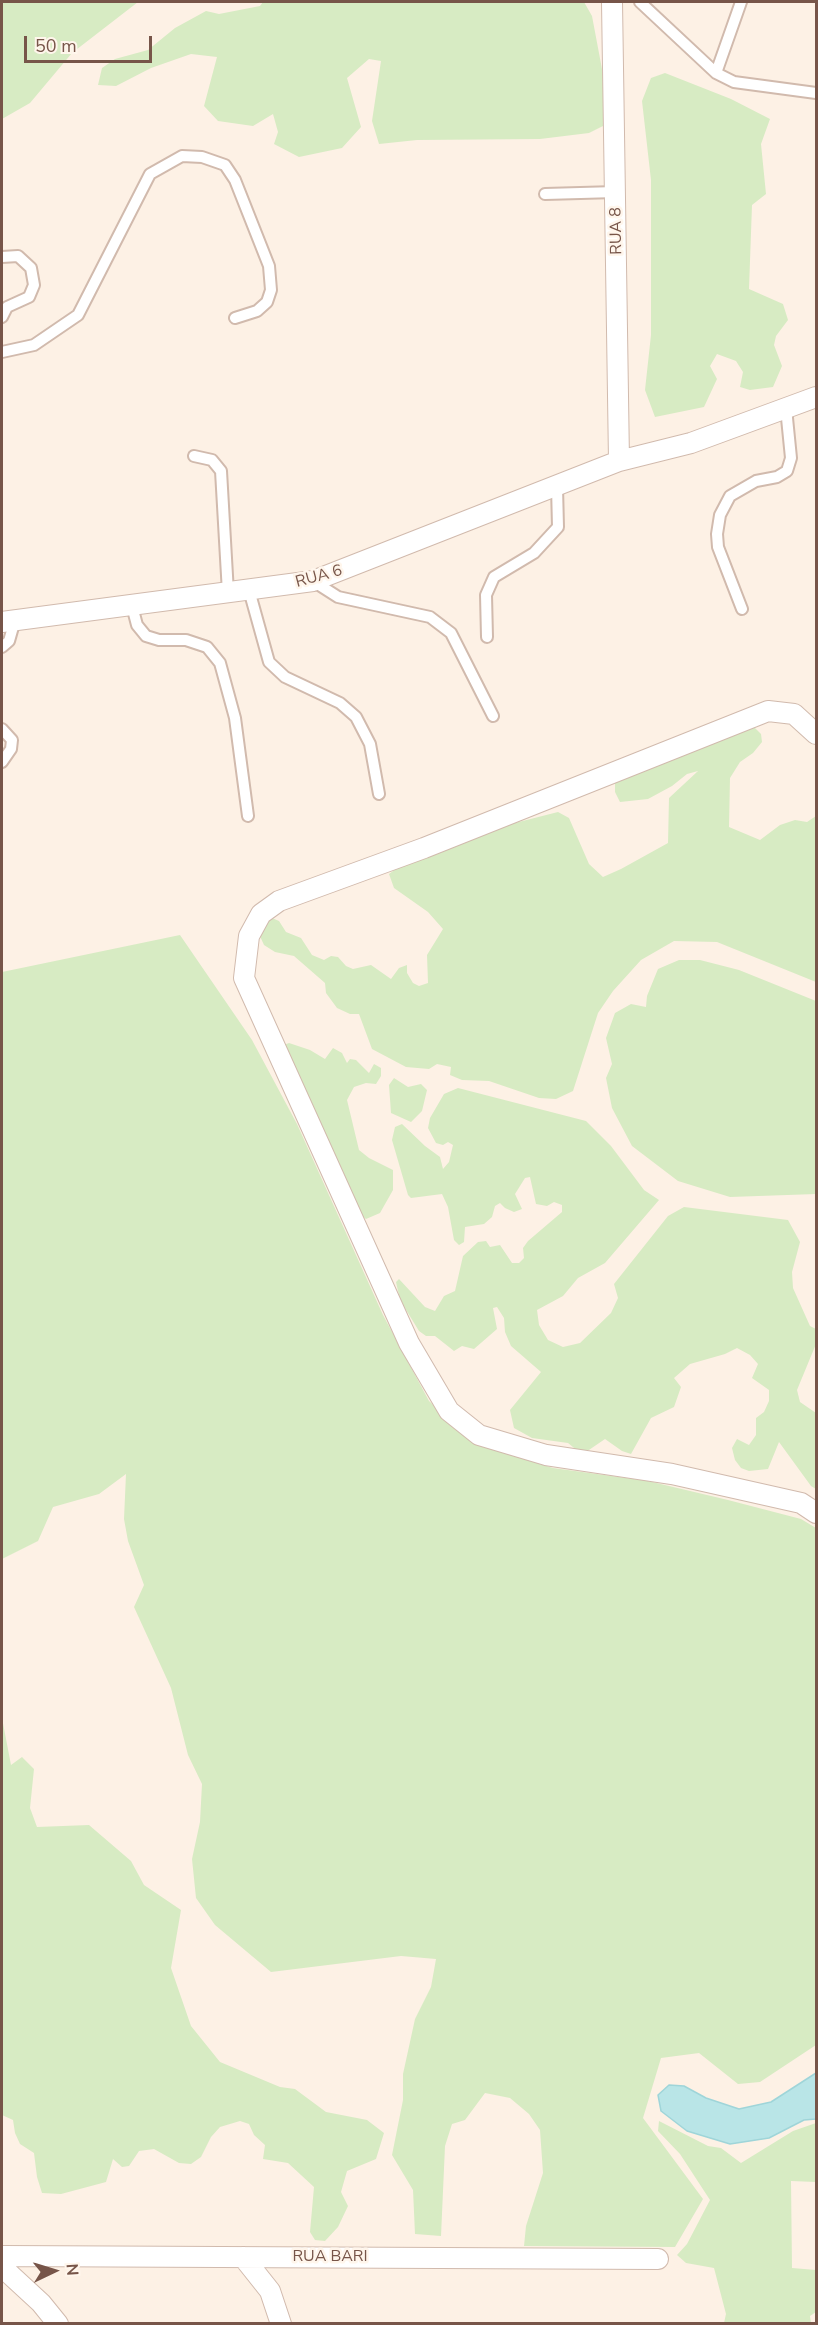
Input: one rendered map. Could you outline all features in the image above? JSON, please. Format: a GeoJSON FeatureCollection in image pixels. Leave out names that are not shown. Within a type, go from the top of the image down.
{"type":"FeatureCollection","features":[{"type":"Feature","properties":{"kind":"street","name":"RUA 8"},"geometry":{"type":"LineString","coordinates":[[612,2],[619,461]]}},
{"type":"Feature","properties":{"kind":"street","name":"RUA 6"},"geometry":{"type":"LineString","coordinates":[[8,621],[313,582],[619,461],[691,443],[816,397]]}},
{"type":"Feature","properties":{"kind":"street"},"geometry":{"type":"LineString","coordinates":[[816,734],[794,714],[768,711],[424,848],[279,901],[261,914],[249,936],[244,978],[409,1343],[448,1411],[479,1435],[546,1455],[672,1474],[801,1503],[816,1513]]}},
{"type":"Feature","properties":{"kind":"street","name":"RUA BARI"},"geometry":{"type":"LineString","coordinates":[[2,2256],[658,2259]]}},
{"type":"Feature","properties":{"kind":"street"},"geometry":{"type":"LineString","coordinates":[[243,2257],[270,2291],[281,2324]]}},
{"type":"Feature","properties":{"kind":"street"},"geometry":{"type":"LineString","coordinates":[[2,2267],[40,2303],[58,2324]]}},
{"type":"Feature","properties":{"kind":"lane"},"geometry":{"type":"LineString","coordinates":[[640,2],[716,73],[734,82],[816,93]]}},
{"type":"Feature","properties":{"kind":"lane"},"geometry":{"type":"LineString","coordinates":[[716,73],[741,2]]}},
{"type":"Feature","properties":{"kind":"lane"},"geometry":{"type":"LineString","coordinates":[[2,352],[33,345],[78,315],[116,246],[150,174],[182,156],[202,158],[225,165],[235,180],[269,266],[271,290],[267,302],[257,311],[235,318]]}},
{"type":"Feature","properties":{"kind":"lane"},"geometry":{"type":"LineString","coordinates":[[545,194],[616,192]]}},
{"type":"Feature","properties":{"kind":"lane"},"geometry":{"type":"LineString","coordinates":[[2,257],[18,256],[31,268],[34,285],[29,297],[3,309]]}},
{"type":"Feature","properties":{"kind":"lane"},"geometry":{"type":"LineString","coordinates":[[742,609],[718,547],[720,514],[730,496],[756,481],[777,477],[787,471],[791,458],[786,408]]}},
{"type":"Feature","properties":{"kind":"lane"},"geometry":{"type":"LineString","coordinates":[[194,456],[212,460],[221,471],[228,594]]}},
{"type":"Feature","properties":{"kind":"lane"},"geometry":{"type":"LineString","coordinates":[[487,637],[486,595],[494,578],[534,552],[558,527],[557,487]]}},
{"type":"Feature","properties":{"kind":"lane"},"geometry":{"type":"LineString","coordinates":[[313,582],[338,597],[430,616],[451,633],[493,716]]}},
{"type":"Feature","properties":{"kind":"lane"},"geometry":{"type":"LineString","coordinates":[[249,590],[269,662],[285,677],[340,703],[356,717],[370,744],[379,794]]}},
{"type":"Feature","properties":{"kind":"lane"},"geometry":{"type":"LineString","coordinates":[[132,606],[137,625],[146,636],[159,640],[186,640],[207,647],[220,663],[235,718],[248,816]]}},
{"type":"Feature","properties":{"kind":"lane"},"geometry":{"type":"LineString","coordinates":[[2,647],[9,641],[8,621]]}},
{"type":"Feature","properties":{"kind":"lane"},"geometry":{"type":"LineString","coordinates":[[2,729],[12,740],[11,749],[2,762]]}},
{"type":"Feature","properties":{"kind":"green space"},"geometry":{"type":"Polygon","coordinates":[[[2,2],[138,2],[72,53],[30,103],[2,119],[2,2]]]}},
{"type":"Feature","properties":{"kind":"green space"},"geometry":{"type":"Polygon","coordinates":[[[263,2],[584,2],[592,16],[605,85],[605,125],[589,133],[540,139],[417,140],[379,144],[372,121],[381,61],[369,59],[347,78],[361,127],[342,148],[299,157],[274,144],[278,132],[273,114],[253,126],[218,121],[204,106],[217,57],[191,54],[151,68],[116,86],[98,85],[102,68],[115,59],[148,50],[175,28],[206,11],[219,14],[260,6],[263,2]]]}},
{"type":"Feature","properties":{"kind":"green space"},"geometry":{"type":"Polygon","coordinates":[[[665,73],[731,99],[770,119],[761,144],[766,194],[752,205],[749,289],[783,304],[788,320],[776,336],[774,345],[782,366],[773,387],[750,390],[740,387],[743,372],[736,361],[717,354],[710,366],[717,379],[704,407],[655,417],[645,390],[651,335],[651,180],[642,101],[651,78],[665,73]]]}},
{"type":"Feature","properties":{"kind":"green space"},"geometry":{"type":"Polygon","coordinates":[[[753,726],[761,734],[762,742],[753,753],[740,762],[730,778],[729,827],[760,840],[780,825],[795,820],[807,822],[816,816],[816,982],[717,942],[674,941],[641,960],[613,991],[598,1013],[573,1091],[556,1099],[539,1098],[489,1081],[462,1080],[450,1075],[451,1067],[437,1064],[429,1069],[406,1067],[372,1049],[359,1014],[350,1014],[337,1008],[326,993],[325,983],[294,956],[275,952],[264,945],[259,934],[263,925],[272,918],[279,921],[286,932],[301,938],[312,955],[324,960],[331,956],[338,957],[346,966],[353,969],[371,965],[391,979],[399,968],[407,965],[407,973],[413,983],[419,986],[428,983],[427,955],[443,929],[428,912],[394,888],[389,874],[404,863],[503,826],[558,812],[569,818],[589,864],[603,877],[668,843],[669,798],[698,771],[687,774],[672,786],[648,799],[620,802],[615,792],[615,782],[753,726]]]}},
{"type":"Feature","properties":{"kind":"green space"},"geometry":{"type":"Polygon","coordinates":[[[180,935],[252,1040],[297,1124],[383,1315],[429,1401],[475,1444],[553,1468],[648,1481],[728,1500],[801,1519],[816,1528],[816,2045],[760,2082],[738,2084],[699,2053],[661,2058],[643,2118],[703,2199],[675,2247],[524,2246],[526,2226],[543,2173],[540,2130],[529,2114],[510,2098],[485,2093],[465,2120],[452,2124],[445,2146],[441,2236],[415,2234],[413,2190],[392,2155],[403,2100],[403,2074],[415,2019],[431,1987],[436,1959],[401,1956],[271,1972],[215,1925],[196,1898],[192,1859],[200,1822],[202,1784],[188,1755],[171,1688],[134,1607],[144,1585],[128,1541],[124,1519],[126,1474],[99,1494],[53,1507],[38,1541],[2,1559],[2,972],[180,935]]]}},
{"type":"Feature","properties":{"kind":"green space"},"geometry":{"type":"Polygon","coordinates":[[[679,960],[700,960],[739,970],[816,1001],[816,1194],[730,1197],[678,1181],[632,1146],[612,1108],[606,1078],[612,1064],[606,1038],[615,1013],[631,1004],[646,1007],[647,996],[658,969],[679,960]]]}},
{"type":"Feature","properties":{"kind":"green space"},"geometry":{"type":"Polygon","coordinates":[[[289,1043],[310,1050],[325,1059],[333,1048],[342,1053],[347,1063],[350,1059],[356,1060],[369,1073],[374,1064],[381,1068],[381,1076],[376,1084],[366,1083],[354,1087],[347,1100],[359,1150],[369,1158],[393,1170],[393,1190],[380,1213],[366,1219],[354,1209],[284,1045],[289,1043]]]}},
{"type":"Feature","properties":{"kind":"green space"},"geometry":{"type":"Polygon","coordinates":[[[394,1078],[408,1087],[421,1084],[427,1090],[422,1111],[411,1122],[391,1113],[389,1085],[394,1078]]]}},
{"type":"Feature","properties":{"kind":"green space"},"geometry":{"type":"Polygon","coordinates":[[[458,1088],[586,1121],[611,1146],[644,1190],[659,1200],[605,1263],[578,1278],[563,1296],[537,1310],[539,1325],[548,1340],[563,1347],[580,1343],[611,1313],[618,1298],[614,1284],[668,1216],[684,1207],[788,1220],[800,1242],[792,1272],[793,1288],[810,1326],[816,1329],[816,1344],[797,1390],[800,1402],[816,1413],[816,1489],[811,1486],[779,1442],[768,1469],[749,1471],[741,1468],[735,1460],[732,1448],[737,1439],[749,1445],[756,1435],[756,1418],[764,1412],[769,1401],[769,1390],[752,1378],[758,1364],[750,1355],[737,1348],[725,1354],[690,1364],[674,1378],[681,1387],[674,1407],[651,1418],[631,1454],[622,1451],[605,1439],[586,1452],[579,1452],[568,1443],[532,1438],[514,1428],[510,1410],[541,1372],[511,1346],[505,1332],[504,1318],[497,1307],[493,1308],[497,1329],[474,1349],[462,1346],[454,1351],[435,1336],[426,1336],[419,1331],[400,1300],[396,1282],[399,1279],[425,1307],[435,1311],[444,1296],[455,1291],[463,1256],[478,1242],[486,1241],[490,1247],[500,1245],[512,1263],[519,1263],[524,1258],[523,1248],[528,1241],[562,1212],[562,1205],[554,1202],[547,1206],[536,1204],[530,1177],[525,1178],[515,1194],[522,1209],[514,1212],[500,1203],[495,1206],[492,1217],[484,1224],[465,1227],[464,1242],[459,1245],[454,1240],[448,1207],[442,1194],[411,1198],[408,1195],[392,1140],[395,1127],[402,1124],[440,1157],[443,1169],[449,1162],[453,1145],[448,1142],[443,1145],[436,1143],[428,1128],[430,1118],[444,1094],[458,1088]]]}},
{"type":"Feature","properties":{"kind":"green space"},"geometry":{"type":"Polygon","coordinates":[[[2,1718],[11,1765],[22,1757],[34,1769],[30,1808],[37,1827],[89,1825],[131,1861],[144,1885],[181,1910],[171,1968],[191,2026],[220,2062],[280,2087],[295,2089],[326,2112],[367,2120],[384,2133],[376,2159],[347,2171],[341,2192],[348,2206],[338,2227],[325,2241],[315,2240],[310,2232],[314,2187],[288,2163],[263,2159],[265,2145],[254,2135],[249,2124],[240,2121],[220,2127],[211,2137],[201,2157],[191,2164],[179,2163],[154,2149],[139,2151],[129,2166],[122,2167],[113,2159],[106,2182],[61,2194],[42,2193],[34,2153],[20,2144],[13,2120],[2,2115],[2,1718]]]}},
{"type":"Feature","properties":{"kind":"green space"},"geometry":{"type":"Polygon","coordinates":[[[659,2121],[708,2146],[721,2148],[741,2163],[793,2131],[816,2123],[816,2182],[791,2181],[792,2268],[816,2270],[816,2312],[810,2316],[811,2323],[724,2323],[726,2314],[714,2268],[686,2263],[677,2255],[687,2244],[710,2200],[680,2154],[658,2131],[659,2121]]]}},
{"type":"Feature","properties":{"kind":"water"},"geometry":{"type":"Polygon","coordinates":[[[816,2073],[816,2119],[804,2120],[769,2138],[730,2144],[687,2131],[661,2111],[658,2095],[669,2085],[684,2086],[706,2098],[739,2109],[771,2102],[816,2073]]]}}]}
